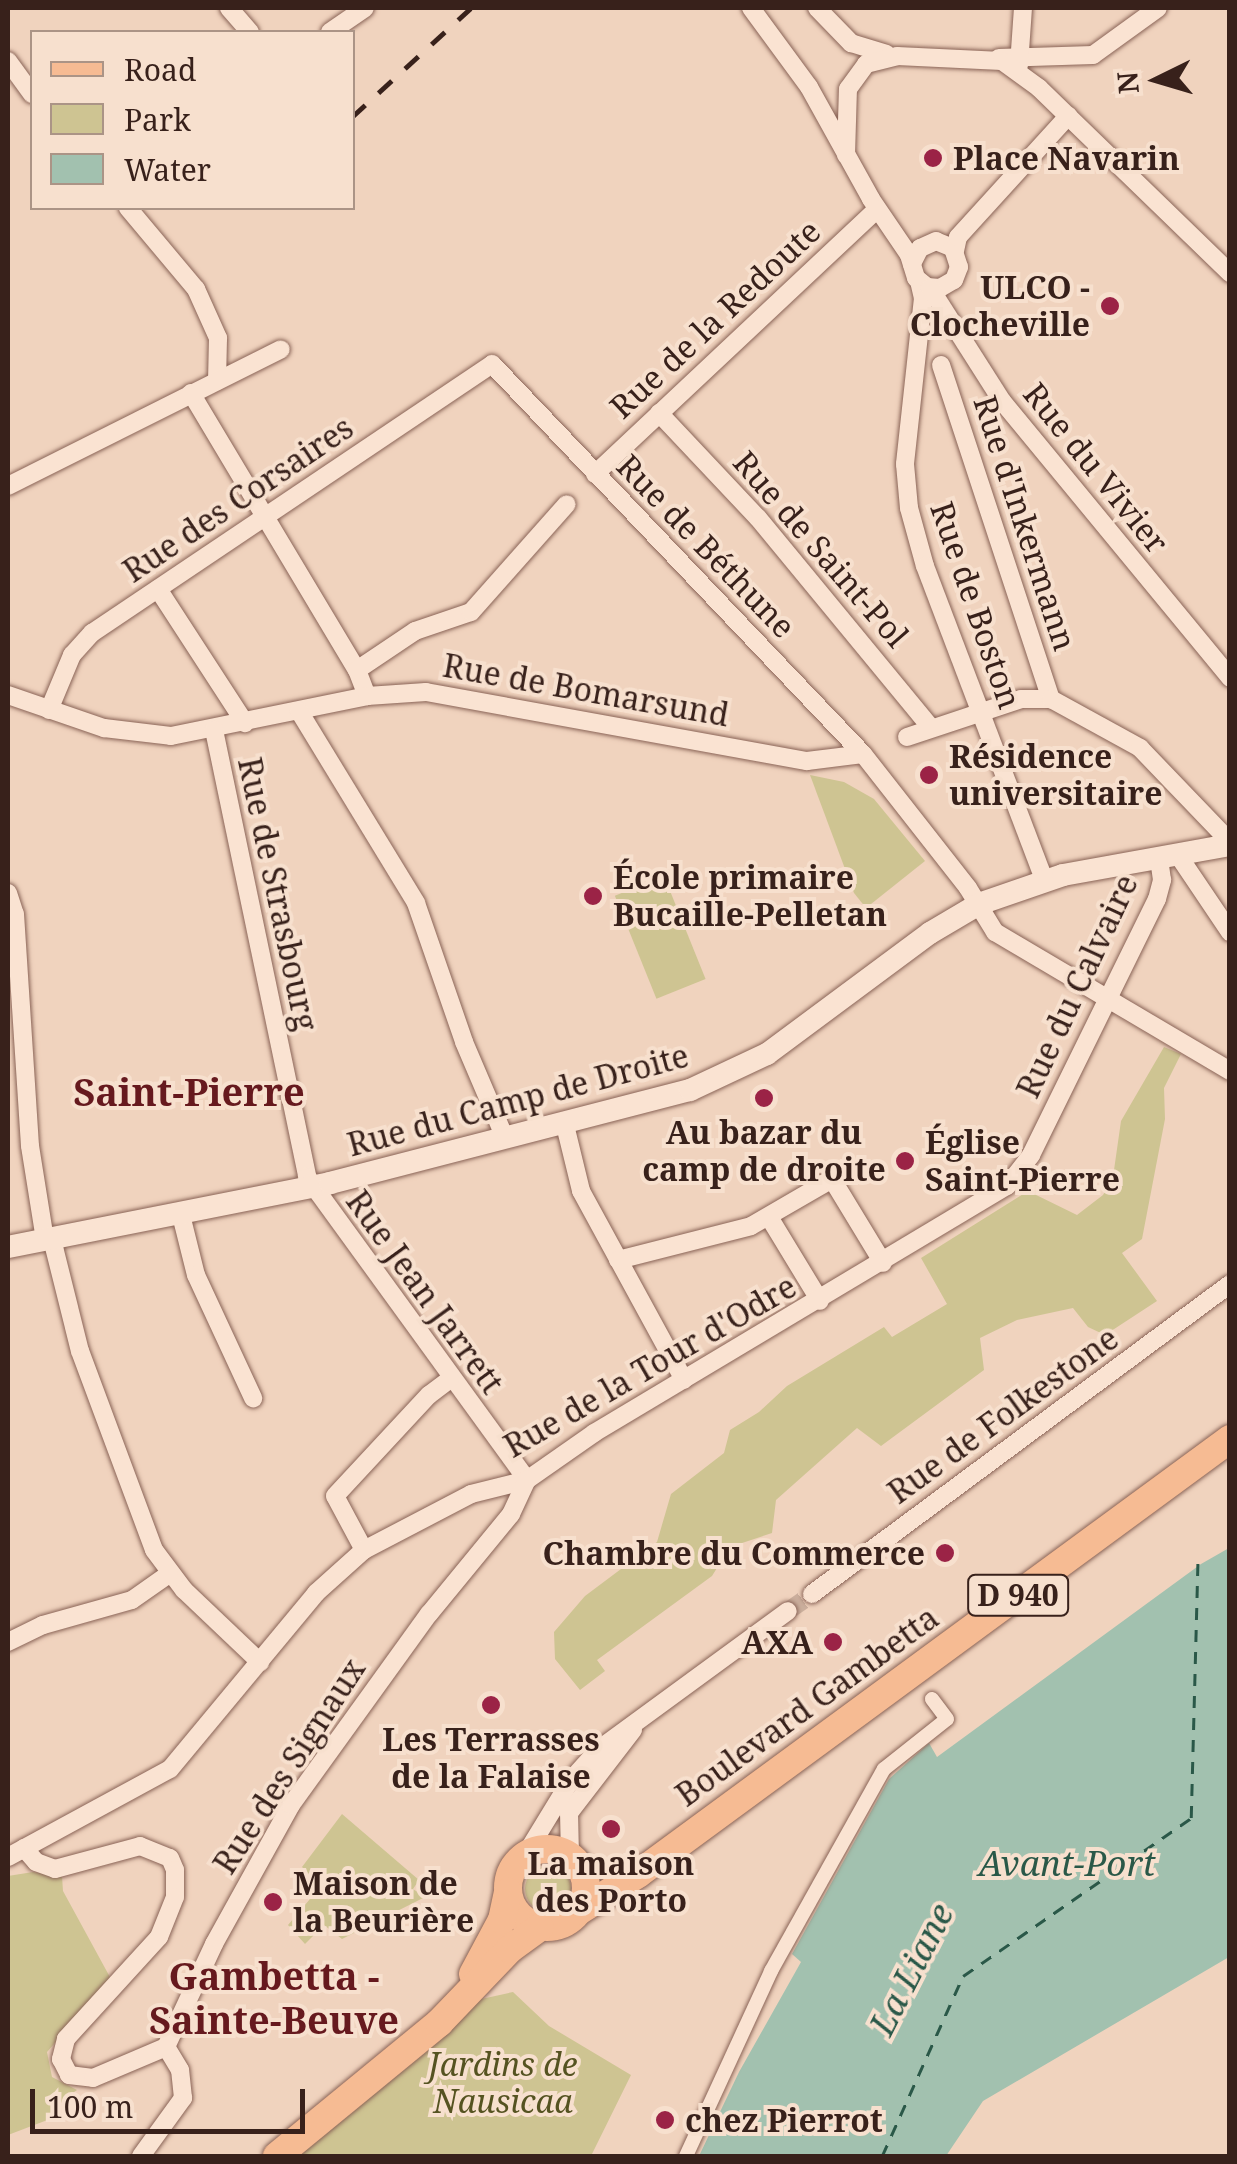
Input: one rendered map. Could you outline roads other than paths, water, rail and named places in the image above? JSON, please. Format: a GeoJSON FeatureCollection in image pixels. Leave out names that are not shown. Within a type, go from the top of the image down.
{"type":"FeatureCollection","features":[{"type":"Feature","properties":{"kind":"main road","name":"Boulevard Gambetta"},"geometry":{"type":"LineString","coordinates":[[579,1911],[666,1852],[1230,1439]]}},
{"type":"Feature","properties":{"kind":"main road"},"geometry":{"type":"LineString","coordinates":[[448,2013],[498,1926],[512,1872],[524,1856],[551,1849],[574,1860],[586,1888],[579,1911],[558,1926],[540,1926],[518,1914],[508,1892]]}},
{"type":"Feature","properties":{"kind":"main road","name":"Boulevard Gambetta"},"geometry":{"type":"LineString","coordinates":[[574,1860],[621,1871],[666,1852]]}},
{"type":"Feature","properties":{"kind":"main road"},"geometry":{"type":"LineString","coordinates":[[277,2156],[448,2013],[510,1948],[540,1926]]}},
{"type":"Feature","properties":{"kind":"street"},"geometry":{"type":"LineString","coordinates":[[229,8],[248,30]]}},
{"type":"Feature","properties":{"kind":"street"},"geometry":{"type":"LineString","coordinates":[[341,14],[365,8]]}},
{"type":"Feature","properties":{"kind":"street"},"geometry":{"type":"LineString","coordinates":[[818,8],[850,43],[897,56],[989,59],[1019,64],[1093,55],[1158,8]]}},
{"type":"Feature","properties":{"kind":"street"},"geometry":{"type":"LineString","coordinates":[[1023,8],[1019,64],[1230,274]]}},
{"type":"Feature","properties":{"kind":"street"},"geometry":{"type":"LineString","coordinates":[[761,11],[920,278],[943,287],[956,277],[958,236],[1068,116]]}},
{"type":"Feature","properties":{"kind":"street"},"geometry":{"type":"LineString","coordinates":[[846,155],[846,106],[853,76],[870,62],[897,56]]}},
{"type":"Feature","properties":{"kind":"street"},"geometry":{"type":"LineString","coordinates":[[8,61],[30,91]]}},
{"type":"Feature","properties":{"kind":"street","name":"Rue de la Redoute"},"geometry":{"type":"LineString","coordinates":[[595,474],[877,209]]}},
{"type":"Feature","properties":{"kind":"street"},"geometry":{"type":"LineString","coordinates":[[130,210],[196,289],[218,338],[217,381]]}},
{"type":"Feature","properties":{"kind":"street"},"geometry":{"type":"LineString","coordinates":[[920,278],[917,251],[929,242],[944,243],[955,251]]}},
{"type":"Feature","properties":{"kind":"street","name":"Rue de Boston"},"geometry":{"type":"LineString","coordinates":[[920,278],[922,298],[905,464],[909,508],[921,553],[1044,880]]}},
{"type":"Feature","properties":{"kind":"street","name":"Rue du Vivier"},"geometry":{"type":"LineString","coordinates":[[920,278],[1002,401],[1230,678]]}},
{"type":"Feature","properties":{"kind":"street"},"geometry":{"type":"LineString","coordinates":[[8,486],[281,349]]}},
{"type":"Feature","properties":{"kind":"street"},"geometry":{"type":"LineString","coordinates":[[916,362],[971,372],[1002,401]]}},
{"type":"Feature","properties":{"kind":"street","name":"Rue de Béthune"},"geometry":{"type":"LineString","coordinates":[[492,364],[863,754],[1000,936],[1230,1071]]}},
{"type":"Feature","properties":{"kind":"street","name":"Rue des Corsaires"},"geometry":{"type":"LineString","coordinates":[[49,710],[80,644],[492,364]]}},
{"type":"Feature","properties":{"kind":"street","name":"Rue d'Inkermann"},"geometry":{"type":"LineString","coordinates":[[941,365],[1051,700]]}},
{"type":"Feature","properties":{"kind":"street"},"geometry":{"type":"LineString","coordinates":[[191,394],[357,670],[367,696]]}},
{"type":"Feature","properties":{"kind":"street","name":"Rue de Saint-Pol"},"geometry":{"type":"LineString","coordinates":[[659,413],[758,518],[931,728]]}},
{"type":"Feature","properties":{"kind":"street"},"geometry":{"type":"LineString","coordinates":[[357,670],[415,630],[471,612],[567,504]]}},
{"type":"Feature","properties":{"kind":"street"},"geometry":{"type":"LineString","coordinates":[[158,589],[244,723]]}},
{"type":"Feature","properties":{"kind":"street","name":"Rue de Bomarsund"},"geometry":{"type":"LineString","coordinates":[[8,695],[104,728],[145,735],[214,730],[367,696],[439,693],[815,762],[863,754]]}},
{"type":"Feature","properties":{"kind":"street"},"geometry":{"type":"LineString","coordinates":[[907,737],[1028,698],[1051,700],[1140,748],[1230,844]]}},
{"type":"Feature","properties":{"kind":"street"},"geometry":{"type":"LineString","coordinates":[[299,711],[416,903],[464,1042],[504,1136]]}},
{"type":"Feature","properties":{"kind":"street","name":"Rue de Strasbourg"},"geometry":{"type":"LineString","coordinates":[[214,730],[312,1187]]}},
{"type":"Feature","properties":{"kind":"street","name":"Rue du Camp de Droite"},"geometry":{"type":"LineString","coordinates":[[8,1247],[312,1187],[677,1094],[745,1066],[802,1030],[949,920],[978,904],[1044,880],[1230,844]]}},
{"type":"Feature","properties":{"kind":"street"},"geometry":{"type":"LineString","coordinates":[[1169,857],[1230,932]]}},
{"type":"Feature","properties":{"kind":"street","name":"Rue du Calvaire"},"geometry":{"type":"LineString","coordinates":[[1007,1186],[1030,1155],[1160,893],[1169,857]]}},
{"type":"Feature","properties":{"kind":"street"},"geometry":{"type":"LineString","coordinates":[[8,893],[15,914],[30,1139],[48,1240],[80,1351],[154,1550],[169,1574],[260,1662]]}},
{"type":"Feature","properties":{"kind":"street"},"geometry":{"type":"LineString","coordinates":[[564,1121],[580,1190],[684,1380]]}},
{"type":"Feature","properties":{"kind":"street"},"geometry":{"type":"LineString","coordinates":[[618,1260],[742,1229],[770,1217],[832,1178],[883,1263]]}},
{"type":"Feature","properties":{"kind":"street","name":"Rue de la Tour d'Odre"},"geometry":{"type":"LineString","coordinates":[[16,1853],[170,1769],[326,1582],[364,1550],[471,1494],[528,1480],[594,1433],[1007,1186]]}},
{"type":"Feature","properties":{"kind":"street","name":"Rue Jean Jarrett"},"geometry":{"type":"LineString","coordinates":[[312,1187],[450,1380],[528,1480]]}},
{"type":"Feature","properties":{"kind":"street"},"geometry":{"type":"LineString","coordinates":[[181,1214],[196,1275],[252,1398]]}},
{"type":"Feature","properties":{"kind":"street"},"geometry":{"type":"LineString","coordinates":[[770,1217],[820,1301]]}},
{"type":"Feature","properties":{"kind":"street","name":"Rue de Folkestone"},"geometry":{"type":"LineString","coordinates":[[812,1594],[1230,1284]]}},
{"type":"Feature","properties":{"kind":"street"},"geometry":{"type":"LineString","coordinates":[[364,1550],[335,1496],[429,1396],[450,1380]]}},
{"type":"Feature","properties":{"kind":"street","name":"Rue des Signaux"},"geometry":{"type":"LineString","coordinates":[[166,2048],[214,1944],[296,1797],[428,1614],[512,1514],[528,1480]]}},
{"type":"Feature","properties":{"kind":"street"},"geometry":{"type":"LineString","coordinates":[[8,1642],[43,1625],[132,1600],[169,1574]]}},
{"type":"Feature","properties":{"kind":"street"},"geometry":{"type":"LineString","coordinates":[[524,1856],[574,1774],[606,1743],[788,1611]]}},
{"type":"Feature","properties":{"kind":"street"},"geometry":{"type":"LineString","coordinates":[[686,2156],[776,1962],[884,1769],[947,1719],[932,1699]]}},
{"type":"Feature","properties":{"kind":"street"},"geometry":{"type":"LineString","coordinates":[[574,1860],[566,1833],[571,1808],[646,1714]]}},
{"type":"Feature","properties":{"kind":"street"},"geometry":{"type":"LineString","coordinates":[[16,1853],[55,1869],[140,1846],[170,1858],[175,1870],[174,1897],[159,1937],[66,2040],[61,2059],[69,2075],[93,2078],[166,2048],[180,2070],[182,2098],[142,2156]]}},
{"type":"Feature","properties":{"kind":"water","name":"Avant-Port"},"geometry":{"type":"Polygon","coordinates":[[[1229,1548],[1229,1957],[983,2101],[946,2156],[699,2156],[739,2072],[801,1962],[792,1954],[889,1779],[929,1743],[937,1757],[1201,1564],[1229,1548]]]}},
{"type":"Feature","properties":{"kind":"tunnel"},"geometry":{"type":"LineString","coordinates":[[788,1611],[812,1594]]}},
{"type":"Feature","properties":{"kind":"railway"},"geometry":{"type":"LineString","coordinates":[[355,114],[471,8]]}},
{"type":"Feature","properties":{"kind":"place","name":"Place Navarin"},"geometry":{"type":"Point","coordinates":[933,158]}},
{"type":"Feature","properties":{"kind":"place","name":"ULCO - Clocheville"},"geometry":{"type":"Point","coordinates":[1110,306]}},
{"type":"Feature","properties":{"kind":"place","name":"Résidence universitaire"},"geometry":{"type":"Point","coordinates":[929,775]}},
{"type":"Feature","properties":{"kind":"place","name":"École primaire Bucaille-Pelletan"},"geometry":{"type":"Point","coordinates":[593,896]}},
{"type":"Feature","properties":{"kind":"place","name":"Au bazar du camp de droite"},"geometry":{"type":"Point","coordinates":[764,1098]}},
{"type":"Feature","properties":{"kind":"place","name":"Église Saint-Pierre"},"geometry":{"type":"Point","coordinates":[905,1161]}},
{"type":"Feature","properties":{"kind":"place","name":"Chambre du Commerce"},"geometry":{"type":"Point","coordinates":[945,1553]}},
{"type":"Feature","properties":{"kind":"place","name":"AXA"},"geometry":{"type":"Point","coordinates":[833,1642]}},
{"type":"Feature","properties":{"kind":"place","name":"Les Terrasses de la Falaise"},"geometry":{"type":"Point","coordinates":[491,1705]}},
{"type":"Feature","properties":{"kind":"place","name":"La maison des Porto"},"geometry":{"type":"Point","coordinates":[611,1829]}},
{"type":"Feature","properties":{"kind":"place","name":"Maison de la Beurière"},"geometry":{"type":"Point","coordinates":[273,1902]}},
{"type":"Feature","properties":{"kind":"place","name":"chez Pierrot"},"geometry":{"type":"Point","coordinates":[665,2120]}},
{"type":"Feature","properties":{"kind":"district","name":"Saint-Pierre"},"geometry":{"type":"Point","coordinates":[189,1092]}},
{"type":"Feature","properties":{"kind":"district","name":"Gambetta - Sainte-Beuve"},"geometry":{"type":"Point","coordinates":[274,1998]}},
{"type":"Feature","properties":{"kind":"water label","name":"La Liane"},"geometry":{"type":"Point","coordinates":[911,1969]}},
{"type":"Feature","properties":{"kind":"park label","name":"Jardins de Nausicaa"},"geometry":{"type":"Point","coordinates":[503,2084]}}]}
